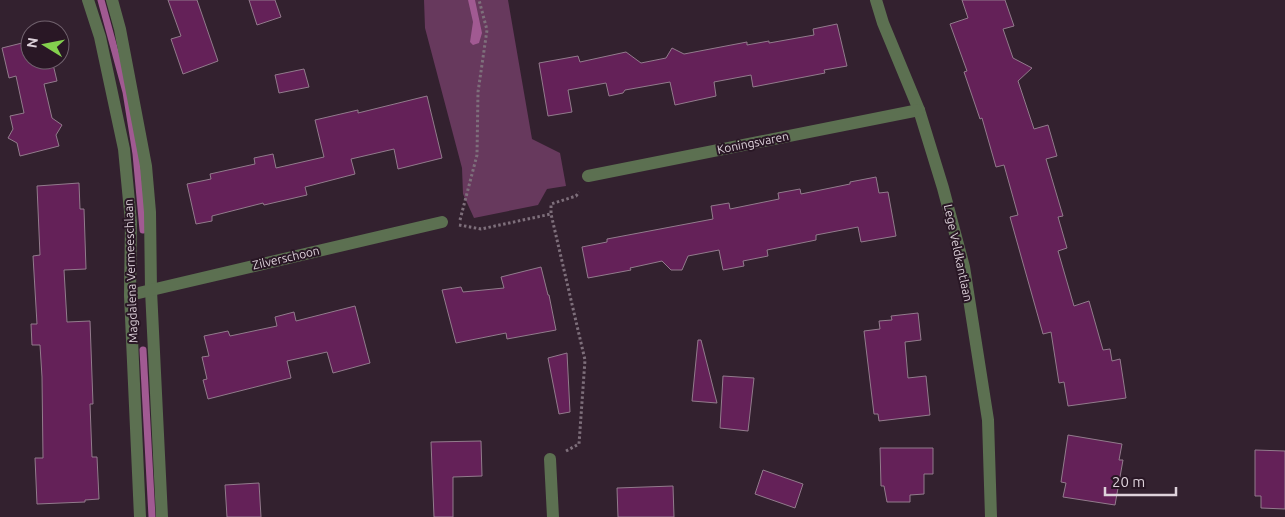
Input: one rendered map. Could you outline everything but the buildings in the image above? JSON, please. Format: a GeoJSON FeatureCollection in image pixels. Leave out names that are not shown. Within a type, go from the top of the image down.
{"type":"FeatureCollection","features":[{"type":"Feature","properties":{"kind":"street","name":"Magdalena Vermeeschlaan"},"geometry":{"type":"LineString","coordinates":[[88,0],[100,37],[124,149],[131,222],[130,295],[140,517]]}},
{"type":"Feature","properties":{"kind":"street","name":"Magdalena Vermeeschlaan"},"geometry":{"type":"LineString","coordinates":[[112,0],[120,29],[146,166],[150,212],[151,290],[162,517]]}},
{"type":"Feature","properties":{"kind":"street","name":"Lege Veldkantlaan"},"geometry":{"type":"LineString","coordinates":[[876,0],[883,23],[919,110],[943,188],[964,267],[988,420],[991,517]]}},
{"type":"Feature","properties":{"kind":"street","name":"Koningsvaren"},"geometry":{"type":"LineString","coordinates":[[588,176],[919,110]]}},
{"type":"Feature","properties":{"kind":"street","name":"Zilverschoon"},"geometry":{"type":"LineString","coordinates":[[130,295],[442,222]]}},
{"type":"Feature","properties":{"kind":"street"},"geometry":{"type":"LineString","coordinates":[[550,459],[553,517]]}},
{"type":"Feature","properties":{"kind":"path"},"geometry":{"type":"LineString","coordinates":[[479,0],[487,30],[478,92],[477,155],[459,225],[482,230],[551,214]]}},
{"type":"Feature","properties":{"kind":"path"},"geometry":{"type":"LineString","coordinates":[[550,459],[579,444],[586,360],[551,214],[551,204],[576,196],[588,176]]}},
{"type":"Feature","properties":{"kind":"shaded area"},"geometry":{"type":"Polygon","coordinates":[[[424,0],[508,0],[532,139],[560,153],[566,186],[547,189],[538,205],[474,218],[463,194],[462,168],[425,28],[424,0]]]}},
{"type":"Feature","properties":{"kind":"shaded area"},"geometry":{"type":"Polygon","coordinates":[[[468,0],[475,0],[482,33],[479,43],[473,45],[470,42],[473,22],[468,0]]]}},
{"type":"Feature","properties":{"kind":"waterway"},"geometry":{"type":"LineString","coordinates":[[101,0],[126,92],[136,154],[143,230]]}},
{"type":"Feature","properties":{"kind":"waterway"},"geometry":{"type":"LineString","coordinates":[[143,350],[152,517]]}}]}
